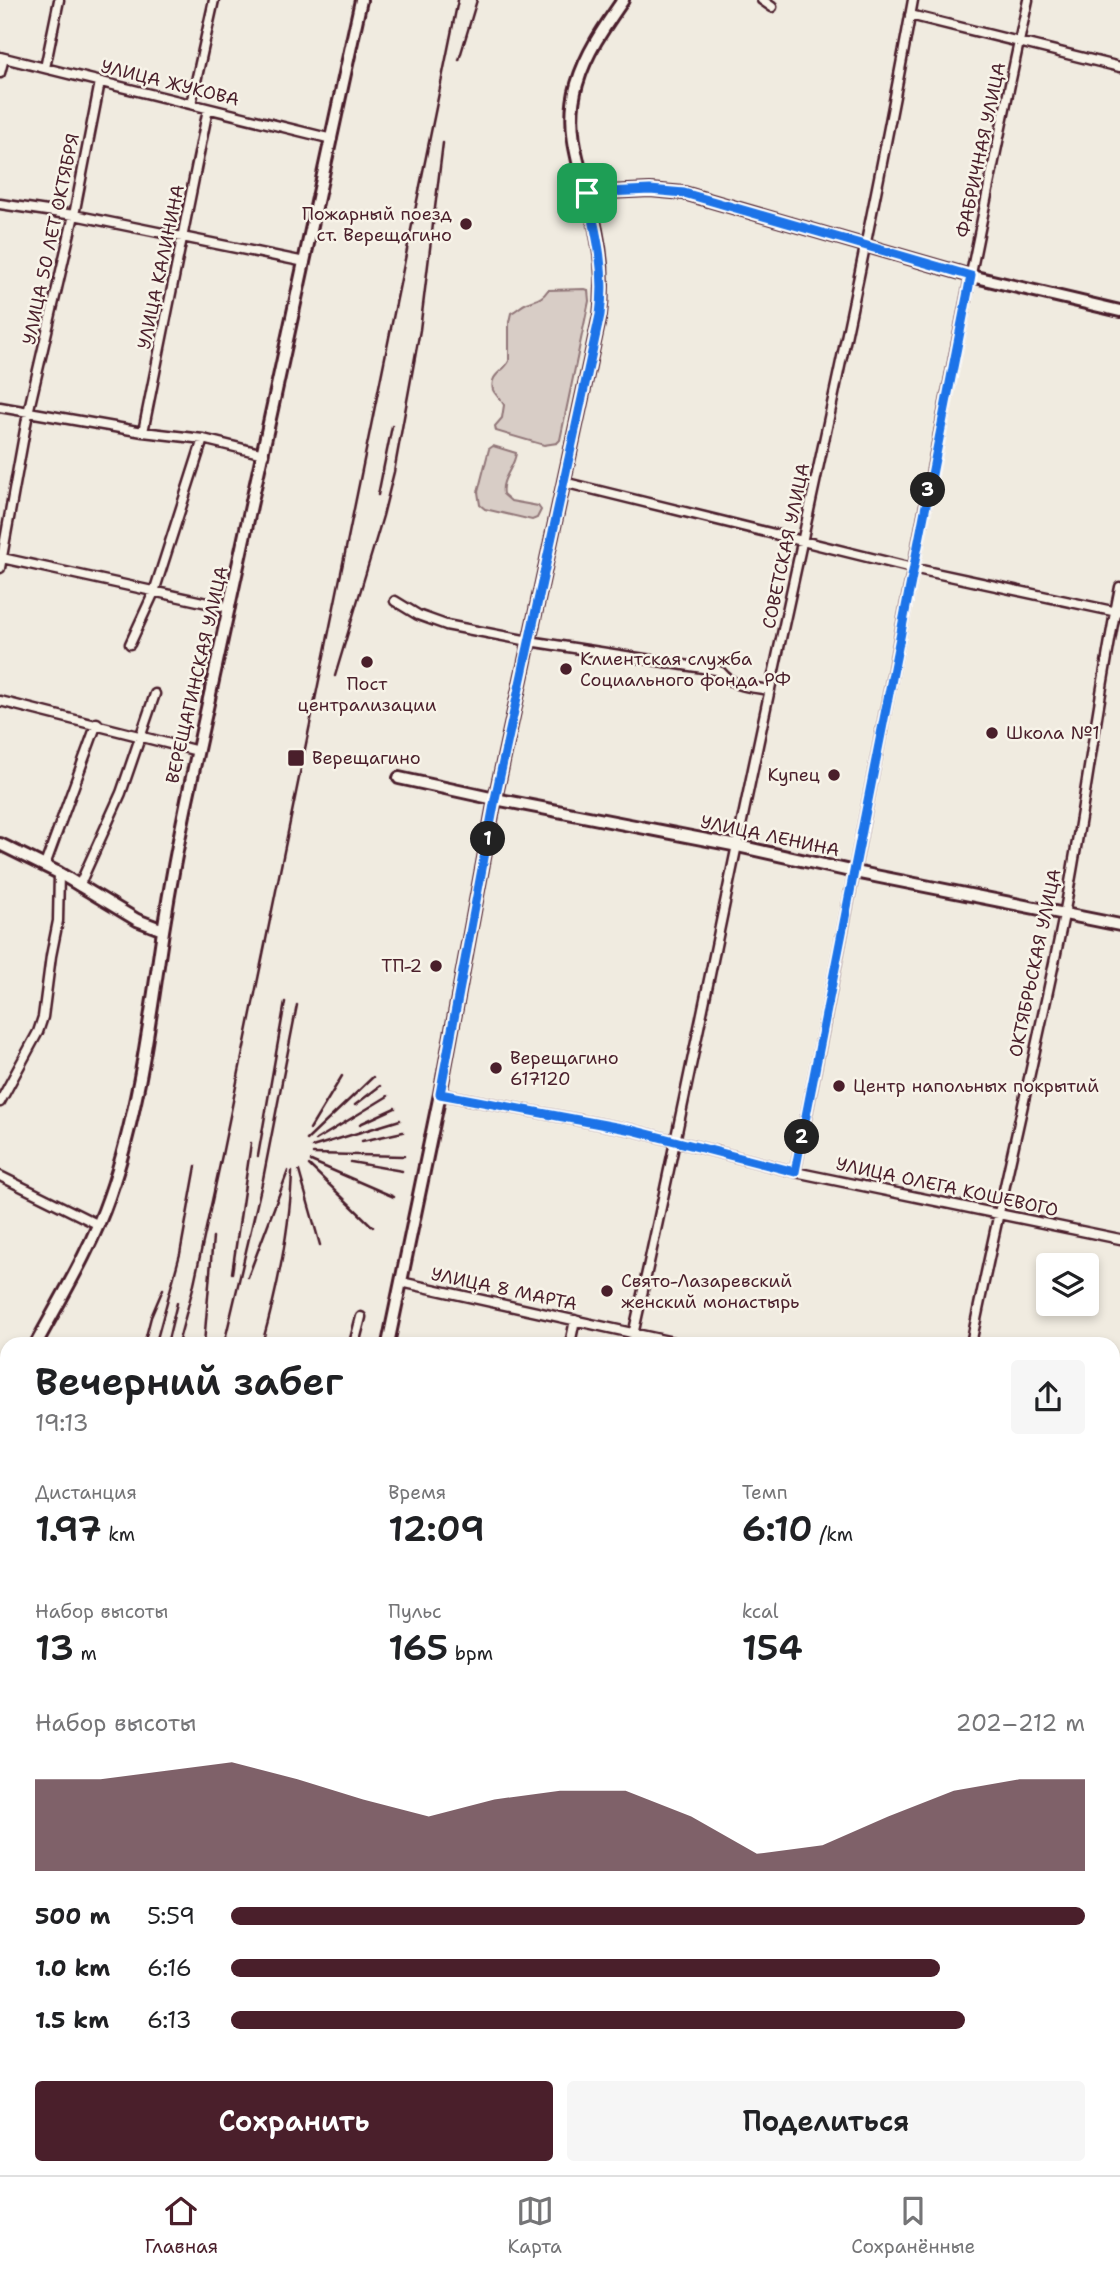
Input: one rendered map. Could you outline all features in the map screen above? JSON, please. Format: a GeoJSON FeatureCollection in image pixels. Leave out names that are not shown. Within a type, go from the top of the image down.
{"type":"FeatureCollection","features":[{"type":"Feature","properties":{"kind":"main road","name":"ВЕРЕЩАГИНСКАЯ УЛИЦА"},"geometry":{"type":"LineString","coordinates":[[40,1337],[99,1225],[117,1174],[132,1112],[174,864],[361,0]]}},
{"type":"Feature","properties":{"kind":"main road"},"geometry":{"type":"LineString","coordinates":[[389,1337],[440,1094],[495,799],[602,295],[601,253],[577,163],[572,133],[576,85],[592,48],[623,0]]}},
{"type":"Feature","properties":{"kind":"main road"},"geometry":{"type":"LineString","coordinates":[[587,193],[650,190],[684,193],[971,276],[1120,311]]}},
{"type":"Feature","properties":{"kind":"main road","name":"УЛИЦА ЛЕНИНА"},"geometry":{"type":"LineString","coordinates":[[399,778],[1120,925]]}},
{"type":"Feature","properties":{"kind":"main road"},"geometry":{"type":"LineString","coordinates":[[0,844],[59,873],[137,920],[163,930]]}},
{"type":"Feature","properties":{"kind":"street"},"geometry":{"type":"LineString","coordinates":[[45,68],[59,0]]}},
{"type":"Feature","properties":{"kind":"street"},"geometry":{"type":"LineString","coordinates":[[191,104],[214,0]]}},
{"type":"Feature","properties":{"kind":"street"},"geometry":{"type":"LineString","coordinates":[[762,0],[772,7]]}},
{"type":"Feature","properties":{"kind":"street","name":"СОВЕТСКАЯ УЛИЦА"},"geometry":{"type":"LineString","coordinates":[[632,1337],[804,541],[913,0]]}},
{"type":"Feature","properties":{"kind":"street","name":"ФАБРИЧНАЯ УЛИЦА"},"geometry":{"type":"LineString","coordinates":[[795,1172],[912,568],[1028,0]]}},
{"type":"Feature","properties":{"kind":"street"},"geometry":{"type":"LineString","coordinates":[[910,15],[1120,67]]}},
{"type":"Feature","properties":{"kind":"street"},"geometry":{"type":"LineString","coordinates":[[0,73],[2,58]]}},
{"type":"Feature","properties":{"kind":"street","name":"УЛИЦА ЖУКОВА"},"geometry":{"type":"LineString","coordinates":[[2,58],[332,139]]}},
{"type":"Feature","properties":{"kind":"street","name":"УЛИЦА 50 ЛЕТ ОКТЯБРЯ"},"geometry":{"type":"LineString","coordinates":[[0,568],[28,413],[74,215],[100,82]]}},
{"type":"Feature","properties":{"kind":"street","name":"УЛИЦА КАЛИНИНА"},"geometry":{"type":"LineString","coordinates":[[143,432],[208,109]]}},
{"type":"Feature","properties":{"kind":"street"},"geometry":{"type":"LineString","coordinates":[[0,204],[74,215],[305,262]]}},
{"type":"Feature","properties":{"kind":"street"},"geometry":{"type":"LineString","coordinates":[[0,407],[143,432],[203,439],[264,454]]}},
{"type":"Feature","properties":{"kind":"street"},"geometry":{"type":"LineString","coordinates":[[130,643],[154,592],[203,439]]}},
{"type":"Feature","properties":{"kind":"street"},"geometry":{"type":"LineString","coordinates":[[563,482],[912,568],[1117,612]]}},
{"type":"Feature","properties":{"kind":"street"},"geometry":{"type":"LineString","coordinates":[[2,558],[230,608]]}},
{"type":"Feature","properties":{"kind":"street","name":"ОКТЯБРЬСКАЯ УЛИЦА"},"geometry":{"type":"LineString","coordinates":[[972,1337],[997,1212],[1064,914],[1120,587]]}},
{"type":"Feature","properties":{"kind":"street"},"geometry":{"type":"LineString","coordinates":[[395,601],[436,622],[529,641],[716,670],[734,684],[770,690]]}},
{"type":"Feature","properties":{"kind":"street"},"geometry":{"type":"LineString","coordinates":[[79,886],[121,793],[155,694]]}},
{"type":"Feature","properties":{"kind":"street"},"geometry":{"type":"LineString","coordinates":[[0,701],[97,723],[198,751]]}},
{"type":"Feature","properties":{"kind":"street"},"geometry":{"type":"LineString","coordinates":[[46,866],[97,723]]}},
{"type":"Feature","properties":{"kind":"street"},"geometry":{"type":"LineString","coordinates":[[0,1101],[43,1017],[58,921],[59,873]]}},
{"type":"Feature","properties":{"kind":"street","name":"УЛИЦА ОЛЕГА КОШЕВОГО"},"geometry":{"type":"LineString","coordinates":[[440,1094],[603,1124],[795,1172],[1120,1239]]}},
{"type":"Feature","properties":{"kind":"street"},"geometry":{"type":"LineString","coordinates":[[0,1176],[99,1225]]}},
{"type":"Feature","properties":{"kind":"street","name":"УЛИЦА 8 МАРТА"},"geometry":{"type":"LineString","coordinates":[[401,1282],[651,1337]]}},
{"type":"Feature","properties":{"kind":"street"},"geometry":{"type":"LineString","coordinates":[[357,1337],[361,1317]]}},
{"type":"Feature","properties":{"kind":"street"},"geometry":{"type":"LineString","coordinates":[[571,1337],[575,1320]]}},
{"type":"Feature","properties":{"kind":"shaded area"},"geometry":{"type":"Polygon","coordinates":[[[548,290],[588,290],[589,301],[560,440],[544,445],[496,431],[495,426],[502,418],[504,405],[492,385],[495,377],[509,361],[511,313],[541,297],[548,290]]]}},
{"type":"Feature","properties":{"kind":"shaded area"},"geometry":{"type":"Polygon","coordinates":[[[493,446],[516,453],[504,483],[503,494],[511,501],[538,506],[541,510],[537,518],[532,520],[485,509],[480,505],[478,492],[489,449],[493,446]]]}},
{"type":"Feature","properties":{"kind":"railway"},"geometry":{"type":"LineString","coordinates":[[180,1337],[222,1155],[458,0]]}},
{"type":"Feature","properties":{"kind":"railway"},"geometry":{"type":"LineString","coordinates":[[459,60],[477,0]]}},
{"type":"Feature","properties":{"kind":"railway"},"geometry":{"type":"LineString","coordinates":[[335,676],[394,472],[420,330],[443,143]]}},
{"type":"Feature","properties":{"kind":"railway"},"geometry":{"type":"LineString","coordinates":[[378,495],[392,426]]}},
{"type":"Feature","properties":{"kind":"railway"},"geometry":{"type":"LineString","coordinates":[[258,1156],[285,1002]]}},
{"type":"Feature","properties":{"kind":"railway"},"geometry":{"type":"LineString","coordinates":[[226,1337],[263,1179],[297,1005]]}},
{"type":"Feature","properties":{"kind":"railway"},"geometry":{"type":"LineString","coordinates":[[310,1129],[342,1076]]}},
{"type":"Feature","properties":{"kind":"railway"},"geometry":{"type":"LineString","coordinates":[[307,1140],[373,1077]]}},
{"type":"Feature","properties":{"kind":"railway"},"geometry":{"type":"LineString","coordinates":[[355,1105],[380,1086]]}},
{"type":"Feature","properties":{"kind":"railway"},"geometry":{"type":"LineString","coordinates":[[316,1140],[388,1096]]}},
{"type":"Feature","properties":{"kind":"railway"},"geometry":{"type":"LineString","coordinates":[[360,1124],[395,1108]]}},
{"type":"Feature","properties":{"kind":"railway"},"geometry":{"type":"LineString","coordinates":[[312,1147],[400,1120]]}},
{"type":"Feature","properties":{"kind":"railway"},"geometry":{"type":"LineString","coordinates":[[362,1141],[403,1132]]}},
{"type":"Feature","properties":{"kind":"railway"},"geometry":{"type":"LineString","coordinates":[[232,1273],[251,1143]]}},
{"type":"Feature","properties":{"kind":"railway"},"geometry":{"type":"LineString","coordinates":[[313,1154],[404,1156]]}},
{"type":"Feature","properties":{"kind":"railway"},"geometry":{"type":"LineString","coordinates":[[311,1161],[394,1197]]}},
{"type":"Feature","properties":{"kind":"railway"},"geometry":{"type":"LineString","coordinates":[[351,1162],[402,1171]]}},
{"type":"Feature","properties":{"kind":"railway"},"geometry":{"type":"LineString","coordinates":[[309,1165],[373,1227]]}},
{"type":"Feature","properties":{"kind":"railway"},"geometry":{"type":"LineString","coordinates":[[158,1337],[180,1254],[196,1166]]}},
{"type":"Feature","properties":{"kind":"railway"},"geometry":{"type":"LineString","coordinates":[[248,1277],[288,1171]]}},
{"type":"Feature","properties":{"kind":"railway"},"geometry":{"type":"LineString","coordinates":[[299,1171],[320,1245]]}},
{"type":"Feature","properties":{"kind":"railway"},"geometry":{"type":"LineString","coordinates":[[264,1337],[282,1259],[292,1172]]}},
{"type":"Feature","properties":{"kind":"railway"},"geometry":{"type":"LineString","coordinates":[[205,1337],[213,1237]]}},
{"type":"Feature","properties":{"kind":"railway"},"geometry":{"type":"LineString","coordinates":[[146,1337],[163,1289]]}},
{"type":"Feature","properties":{"kind":"railway"},"geometry":{"type":"LineString","coordinates":[[169,1337],[177,1303]]}},
{"type":"Feature","properties":{"kind":"place","name":"Пожарный поезд ст. Верещагино"},"geometry":{"type":"Point","coordinates":[466,224]}},
{"type":"Feature","properties":{"kind":"place","name":"Пост централизации"},"geometry":{"type":"Point","coordinates":[367,662]}},
{"type":"Feature","properties":{"kind":"place","name":"Клиентская служба Социального фонда РФ"},"geometry":{"type":"Point","coordinates":[566,669]}},
{"type":"Feature","properties":{"kind":"place","name":"Школа №1"},"geometry":{"type":"Point","coordinates":[992,733]}},
{"type":"Feature","properties":{"kind":"place","name":"Верещагино"},"geometry":{"type":"Point","coordinates":[296,758]}},
{"type":"Feature","properties":{"kind":"place","name":"Купец"},"geometry":{"type":"Point","coordinates":[834,775]}},
{"type":"Feature","properties":{"kind":"place","name":"ТП-2"},"geometry":{"type":"Point","coordinates":[436,966]}},
{"type":"Feature","properties":{"kind":"place","name":"Верещагино 617120"},"geometry":{"type":"Point","coordinates":[496,1068]}},
{"type":"Feature","properties":{"kind":"place","name":"Центр напольных покрытий"},"geometry":{"type":"Point","coordinates":[839,1086]}},
{"type":"Feature","properties":{"kind":"place","name":"Свято-Лазаревский женский монастырь"},"geometry":{"type":"Point","coordinates":[607,1291]}},
{"type":"Feature","properties":{"kind":"route"},"geometry":{"type":"LineString","coordinates":[[650,190],[684,193],[971,276],[795,1172],[632,1130],[440,1094],[495,799],[600,315],[603,276],[601,253],[587,193],[650,190]]}}]}
